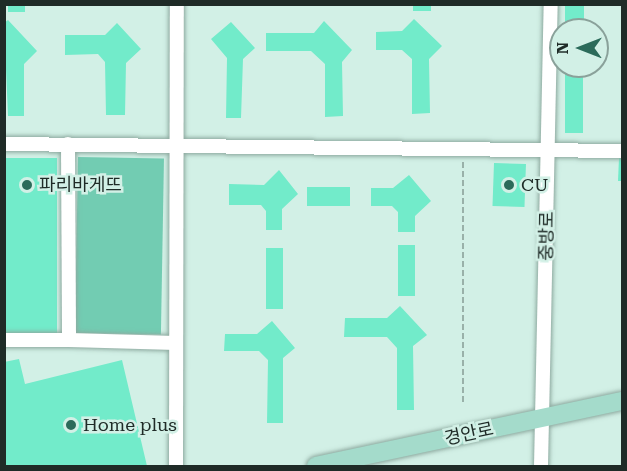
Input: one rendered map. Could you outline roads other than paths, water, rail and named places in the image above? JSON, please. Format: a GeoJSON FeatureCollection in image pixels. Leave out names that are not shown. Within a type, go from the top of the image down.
{"type":"FeatureCollection","features":[{"type":"Feature","properties":{"kind":"main road","name":"경안로"},"geometry":{"type":"LineString","coordinates":[[316,466],[622,401]]}},
{"type":"Feature","properties":{"kind":"street"},"geometry":{"type":"LineString","coordinates":[[176,466],[177,4]]}},
{"type":"Feature","properties":{"kind":"street","name":"중방로"},"geometry":{"type":"LineString","coordinates":[[541,466],[552,4]]}},
{"type":"Feature","properties":{"kind":"street"},"geometry":{"type":"LineString","coordinates":[[4,144],[175,144],[548,152],[622,151]]}},
{"type":"Feature","properties":{"kind":"street"},"geometry":{"type":"LineString","coordinates":[[68,144],[69,340]]}},
{"type":"Feature","properties":{"kind":"street"},"geometry":{"type":"LineString","coordinates":[[4,340],[176,344]]}},
{"type":"Feature","properties":{"kind":"place","name":"파리바게뜨"},"geometry":{"type":"Point","coordinates":[27,185]}},
{"type":"Feature","properties":{"kind":"place","name":"CU"},"geometry":{"type":"Point","coordinates":[509,185]}},
{"type":"Feature","properties":{"kind":"place","name":"Home plus"},"geometry":{"type":"Point","coordinates":[71,425]}}]}
